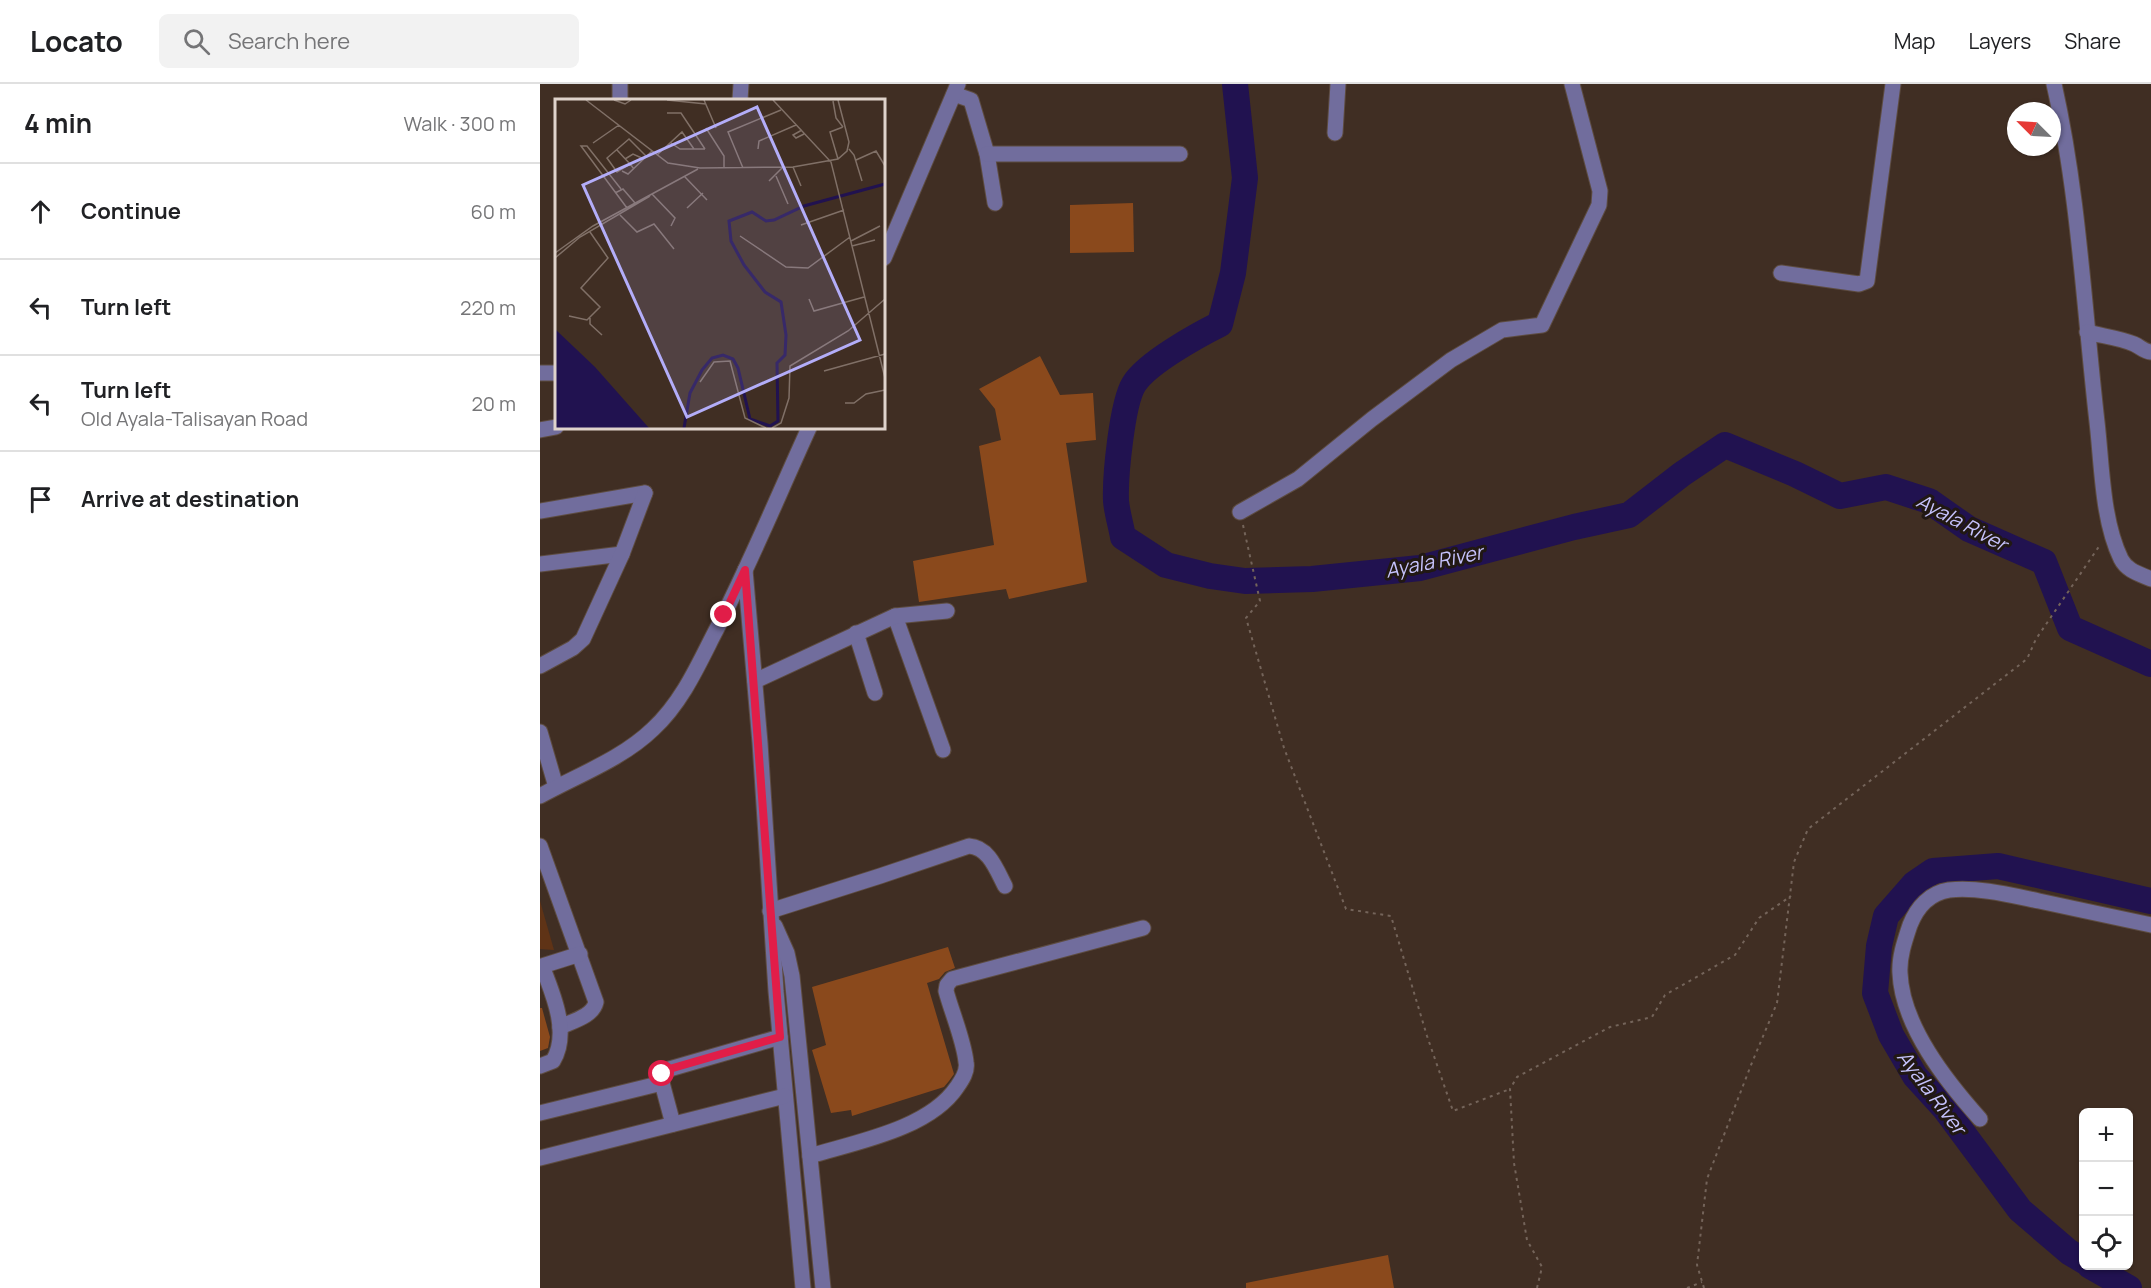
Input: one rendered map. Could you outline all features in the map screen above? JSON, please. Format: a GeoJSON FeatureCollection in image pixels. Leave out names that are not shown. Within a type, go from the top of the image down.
{"type":"FeatureCollection","features":[{"type":"Feature","properties":{"kind":"street"},"geometry":{"type":"LineString","coordinates":[[740,99],[741,84]]}},
{"type":"Feature","properties":{"kind":"street"},"geometry":{"type":"LineString","coordinates":[[1335,133],[1338,84]]}},
{"type":"Feature","properties":{"kind":"street"},"geometry":{"type":"LineString","coordinates":[[1240,512],[1298,479],[1450,360],[1502,330],[1542,325],[1599,205],[1600,191],[1572,84]]}},
{"type":"Feature","properties":{"kind":"street"},"geometry":{"type":"LineString","coordinates":[[1781,273],[1859,284],[1867,281],[1893,84]]}},
{"type":"Feature","properties":{"kind":"street"},"geometry":{"type":"LineString","coordinates":[[2054,84],[2065,134],[2076,212],[2087,332],[2110,530],[2122,562],[2129,569],[2151,579]]}},
{"type":"Feature","properties":{"kind":"street"},"geometry":{"type":"LineString","coordinates":[[885,256],[956,89],[971,100],[987,154],[995,203]]}},
{"type":"Feature","properties":{"kind":"street"},"geometry":{"type":"LineString","coordinates":[[987,154],[1180,154]]}},
{"type":"Feature","properties":{"kind":"street"},"geometry":{"type":"LineString","coordinates":[[2087,332],[2136,345],[2141,350],[2151,352]]}},
{"type":"Feature","properties":{"kind":"street"},"geometry":{"type":"LineString","coordinates":[[540,430],[555,427]]}},
{"type":"Feature","properties":{"kind":"street"},"geometry":{"type":"LineString","coordinates":[[540,796],[634,745],[654,729],[674,706],[690,682],[745,570],[807,429]]}},
{"type":"Feature","properties":{"kind":"street"},"geometry":{"type":"LineString","coordinates":[[540,511],[645,493],[622,554],[583,639],[573,648],[540,666]]}},
{"type":"Feature","properties":{"kind":"street"},"geometry":{"type":"LineString","coordinates":[[540,564],[622,554]]}},
{"type":"Feature","properties":{"kind":"street"},"geometry":{"type":"LineString","coordinates":[[745,570],[770,914],[802,1288]]}},
{"type":"Feature","properties":{"kind":"street"},"geometry":{"type":"LineString","coordinates":[[754,681],[895,616],[947,611]]}},
{"type":"Feature","properties":{"kind":"street"},"geometry":{"type":"LineString","coordinates":[[895,616],[943,750]]}},
{"type":"Feature","properties":{"kind":"street"},"geometry":{"type":"LineString","coordinates":[[856,633],[874,693]]}},
{"type":"Feature","properties":{"kind":"street"},"geometry":{"type":"LineString","coordinates":[[540,732],[556,787]]}},
{"type":"Feature","properties":{"kind":"street"},"geometry":{"type":"LineString","coordinates":[[770,914],[969,846],[983,850],[1005,886]]}},
{"type":"Feature","properties":{"kind":"street"},"geometry":{"type":"LineString","coordinates":[[540,848],[545,874],[580,954],[596,1002],[595,1008],[590,1012],[560,1027]]}},
{"type":"Feature","properties":{"kind":"street"},"geometry":{"type":"LineString","coordinates":[[1980,1119],[1959,1095],[1928,1050],[1908,1008],[1902,989],[1900,973],[1903,946],[1912,919],[1926,900],[1937,893],[1950,890],[1981,891],[2151,925]]}},
{"type":"Feature","properties":{"kind":"street"},"geometry":{"type":"LineString","coordinates":[[770,914],[787,953],[792,976],[824,1288]]}},
{"type":"Feature","properties":{"kind":"street"},"geometry":{"type":"LineString","coordinates":[[810,1156],[889,1132],[927,1115],[949,1100],[963,1079],[967,1064],[946,991],[952,979],[1143,928]]}},
{"type":"Feature","properties":{"kind":"street"},"geometry":{"type":"LineString","coordinates":[[540,1066],[553,1061],[559,1051],[560,1027],[541,967],[580,954]]}},
{"type":"Feature","properties":{"kind":"street"},"geometry":{"type":"LineString","coordinates":[[673,1124],[662,1083],[662,1074],[666,1070],[780,1037]]}},
{"type":"Feature","properties":{"kind":"street"},"geometry":{"type":"LineString","coordinates":[[540,1113],[662,1083]]}},
{"type":"Feature","properties":{"kind":"street"},"geometry":{"type":"LineString","coordinates":[[540,1158],[785,1096]]}},
{"type":"Feature","properties":{"kind":"path"},"geometry":{"type":"LineString","coordinates":[[1240,512],[1260,601],[1246,618],[1284,748],[1346,909],[1391,916],[1426,1036],[1453,1111],[1510,1089]]}},
{"type":"Feature","properties":{"kind":"path"},"geometry":{"type":"LineString","coordinates":[[1704,1288],[1697,1265],[1707,1179],[1777,1003],[1794,862],[1808,829],[2027,659],[2036,639],[2110,530]]}},
{"type":"Feature","properties":{"kind":"path"},"geometry":{"type":"LineString","coordinates":[[1536,1288],[1542,1266],[1527,1240],[1514,1163],[1510,1089],[1517,1077],[1610,1027],[1652,1017],[1665,995],[1735,955],[1759,918],[1791,896]]}},
{"type":"Feature","properties":{"kind":"path"},"geometry":{"type":"LineString","coordinates":[[1687,1288],[1702,1282]]}},
{"type":"Feature","properties":{"kind":"shaded area"},"geometry":{"type":"Polygon","coordinates":[[[540,901],[554,950],[540,949],[540,901]]]}},
{"type":"Feature","properties":{"kind":"building"},"geometry":{"type":"Polygon","coordinates":[[[1133,203],[1134,252],[1070,253],[1070,205],[1133,203]]]}},
{"type":"Feature","properties":{"kind":"building"},"geometry":{"type":"Polygon","coordinates":[[[1040,356],[1060,395],[1093,393],[1096,440],[1066,443],[1087,582],[1009,599],[1006,589],[919,602],[913,561],[994,545],[979,446],[1001,440],[995,409],[979,389],[1040,356]]]}},
{"type":"Feature","properties":{"kind":"building"},"geometry":{"type":"Polygon","coordinates":[[[948,947],[955,968],[945,972],[939,979],[927,983],[954,1074],[944,1087],[852,1116],[851,1110],[831,1113],[812,1050],[826,1045],[812,987],[948,947]]]}},
{"type":"Feature","properties":{"kind":"building"},"geometry":{"type":"Polygon","coordinates":[[[540,1008],[542,1008],[550,1037],[548,1048],[540,1051],[540,1008]]]}},
{"type":"Feature","properties":{"kind":"building"},"geometry":{"type":"Polygon","coordinates":[[[1388,1255],[1394,1288],[1246,1288],[1246,1283],[1388,1255]]]}},
{"type":"Feature","properties":{"kind":"waterway","name":"Ayala River"},"geometry":{"type":"LineString","coordinates":[[1235,84],[1245,178],[1233,273],[1220,324],[1174,350],[1150,367],[1134,384],[1126,407],[1120,441],[1116,501],[1123,537],[1166,565],[1210,576],[1245,581],[1312,579],[1420,568],[1574,527],[1629,515],[1682,474],[1725,445],[1795,474],[1840,496],[1886,487],[1929,501],[1969,529],[2044,562],[2070,628],[2151,664]]}},
{"type":"Feature","properties":{"kind":"waterway","name":"Ayala River"},"geometry":{"type":"LineString","coordinates":[[2079,1258],[2020,1210],[1945,1109],[1915,1076],[1891,1035],[1875,993],[1879,946],[1886,916],[1914,884],[1933,871],[1998,866],[2151,901]]}},
{"type":"Feature","properties":{"kind":"waterway","name":"Ayala River"},"geometry":{"type":"LineString","coordinates":[[2097,1270],[2129,1288]]}},
{"type":"Feature","properties":{"kind":"route"},"geometry":{"type":"LineString","coordinates":[[662,1074],[666,1070],[780,1037],[760,743],[745,570],[724,615]]}}]}
